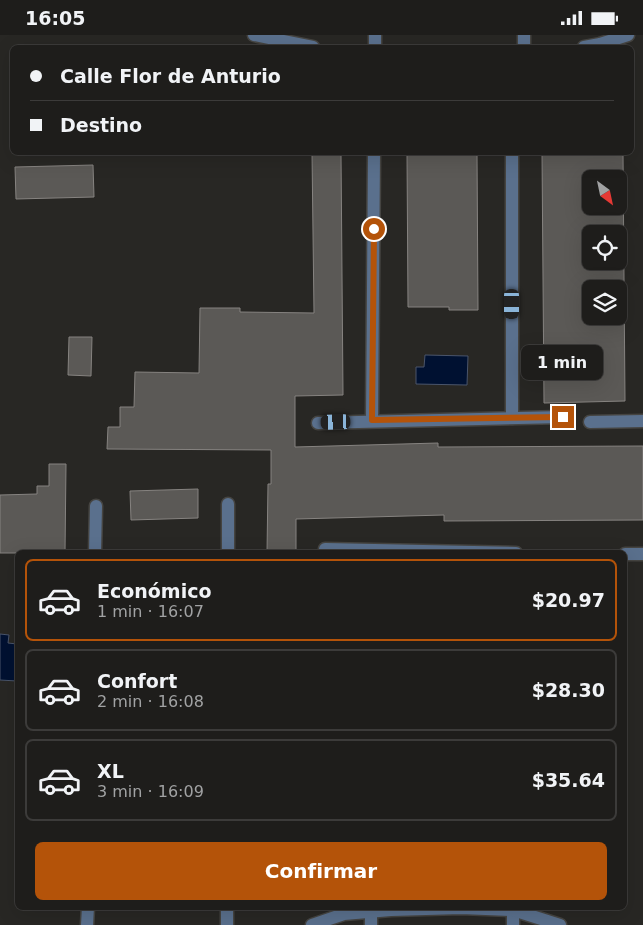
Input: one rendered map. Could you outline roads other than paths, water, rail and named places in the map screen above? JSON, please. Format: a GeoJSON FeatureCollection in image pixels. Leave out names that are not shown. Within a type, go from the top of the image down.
{"type":"FeatureCollection","features":[{"type":"Feature","properties":{"kind":"street"},"geometry":{"type":"LineString","coordinates":[[254,35],[303,45]]}},
{"type":"Feature","properties":{"kind":"street"},"geometry":{"type":"LineString","coordinates":[[595,45],[628,35]]}},
{"type":"Feature","properties":{"kind":"street"},"geometry":{"type":"LineString","coordinates":[[372,420],[374,155]]}},
{"type":"Feature","properties":{"kind":"street"},"geometry":{"type":"LineString","coordinates":[[512,155],[512,418]]}},
{"type":"Feature","properties":{"kind":"street"},"geometry":{"type":"LineString","coordinates":[[318,423],[372,420],[563,417]]}},
{"type":"Feature","properties":{"kind":"street"},"geometry":{"type":"LineString","coordinates":[[590,422],[643,421]]}},
{"type":"Feature","properties":{"kind":"street"},"geometry":{"type":"LineString","coordinates":[[228,504],[228,550]]}},
{"type":"Feature","properties":{"kind":"street"},"geometry":{"type":"LineString","coordinates":[[95,550],[96,506]]}},
{"type":"Feature","properties":{"kind":"street"},"geometry":{"type":"LineString","coordinates":[[325,549],[348,550]]}},
{"type":"Feature","properties":{"kind":"street"},"geometry":{"type":"LineString","coordinates":[[627,554],[643,554]]}},
{"type":"Feature","properties":{"kind":"street"},"geometry":{"type":"LineString","coordinates":[[87,925],[88,910]]}},
{"type":"Feature","properties":{"kind":"street"},"geometry":{"type":"LineString","coordinates":[[227,910],[227,925]]}},
{"type":"Feature","properties":{"kind":"street"},"geometry":{"type":"LineString","coordinates":[[312,925],[344,915],[371,919],[445,910]]}},
{"type":"Feature","properties":{"kind":"street"},"geometry":{"type":"LineString","coordinates":[[513,910],[513,925]]}},
{"type":"Feature","properties":{"kind":"street"},"geometry":{"type":"LineString","coordinates":[[516,910],[560,925]]}},
{"type":"Feature","properties":{"kind":"water"},"geometry":{"type":"Polygon","coordinates":[[[425,355],[468,356],[467,385],[416,384],[416,367],[424,367],[425,355]]]}},
{"type":"Feature","properties":{"kind":"water"},"geometry":{"type":"Polygon","coordinates":[[[0,634],[9,635],[8,643],[15,644],[15,681],[0,680],[0,634]]]}}]}
